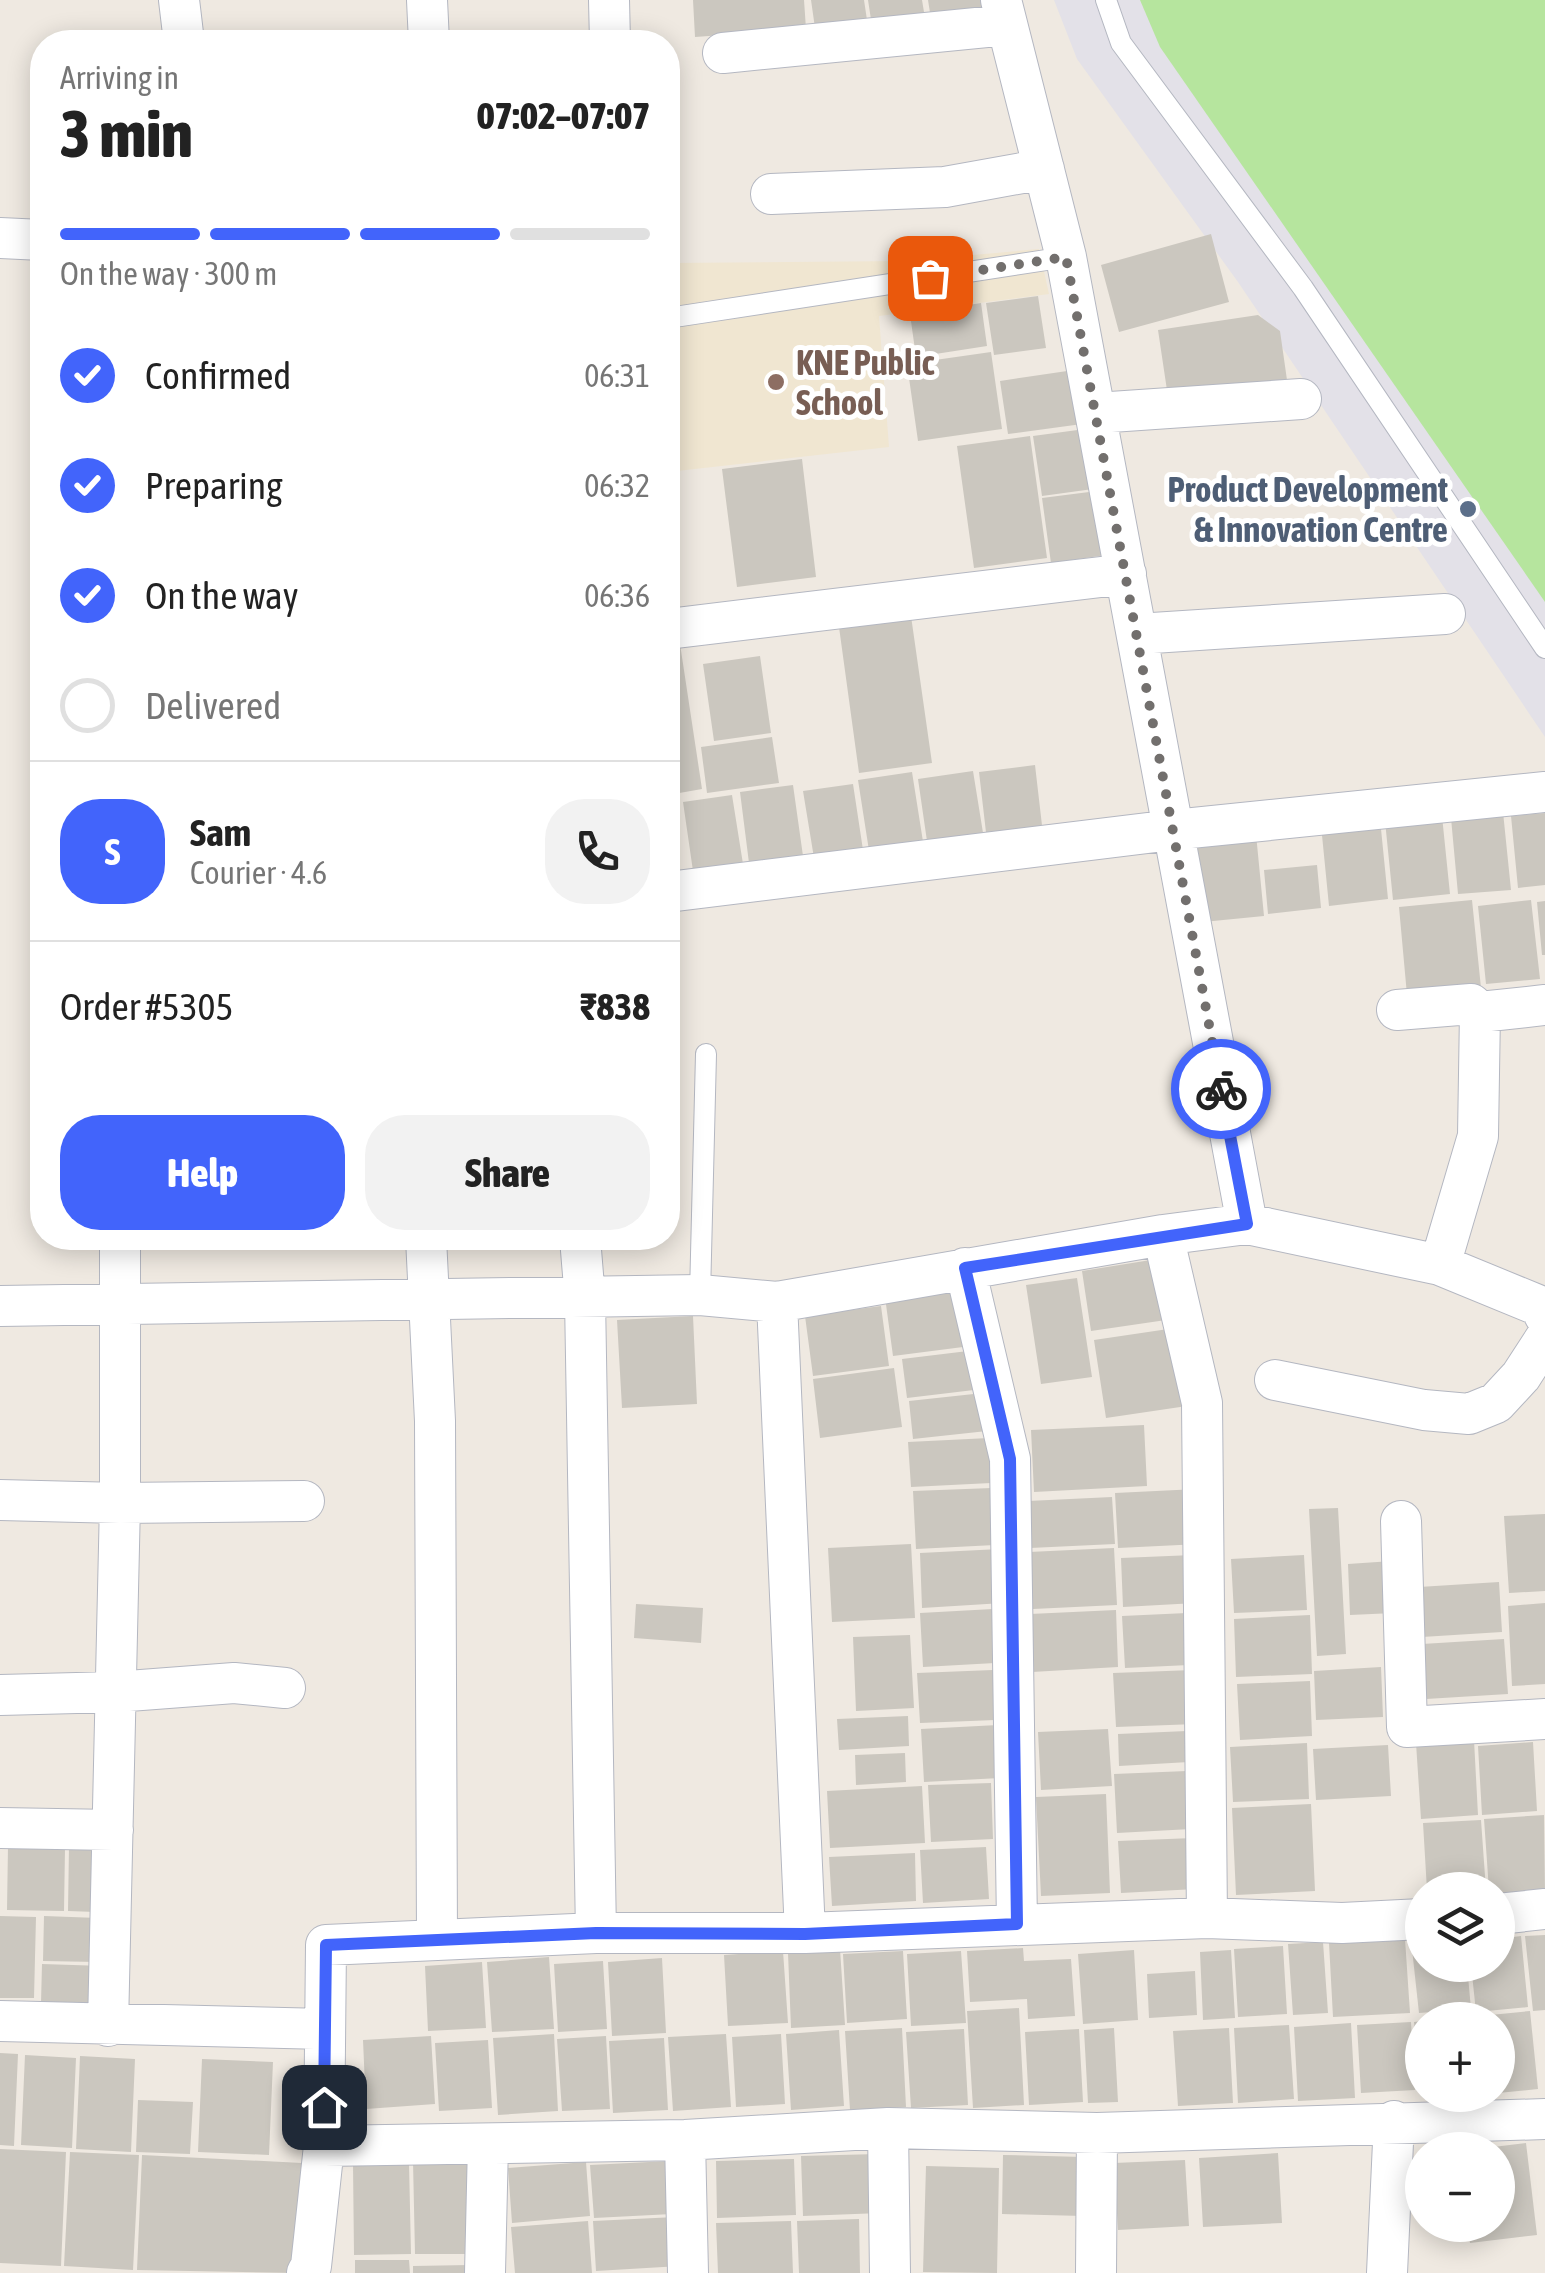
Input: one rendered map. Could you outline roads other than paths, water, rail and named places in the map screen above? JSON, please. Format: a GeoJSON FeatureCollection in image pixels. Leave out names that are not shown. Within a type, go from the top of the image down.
{"type":"FeatureCollection","features":[{"type":"Feature","properties":{"kind":"street"},"geometry":{"type":"LineString","coordinates":[[180,0],[183,30]]}},
{"type":"Feature","properties":{"kind":"street"},"geometry":{"type":"LineString","coordinates":[[427,0],[429,30]]}},
{"type":"Feature","properties":{"kind":"street"},"geometry":{"type":"LineString","coordinates":[[608,0],[609,30]]}},
{"type":"Feature","properties":{"kind":"street"},"geometry":{"type":"LineString","coordinates":[[723,53],[1004,12],[1066,257],[1247,1224]]}},
{"type":"Feature","properties":{"kind":"street"},"geometry":{"type":"LineString","coordinates":[[770,194],[945,186],[1044,169]]}},
{"type":"Feature","properties":{"kind":"street"},"geometry":{"type":"LineString","coordinates":[[0,238],[30,239]]}},
{"type":"Feature","properties":{"kind":"street"},"geometry":{"type":"LineString","coordinates":[[1096,413],[1301,399]]}},
{"type":"Feature","properties":{"kind":"street"},"geometry":{"type":"LineString","coordinates":[[680,627],[1126,574]]}},
{"type":"Feature","properties":{"kind":"street"},"geometry":{"type":"LineString","coordinates":[[1137,634],[1445,614]]}},
{"type":"Feature","properties":{"kind":"street"},"geometry":{"type":"LineString","coordinates":[[680,891],[1172,830],[1545,792]]}},
{"type":"Feature","properties":{"kind":"street"},"geometry":{"type":"LineString","coordinates":[[1397,1010],[1472,1004],[1480,1012],[1478,1136],[1440,1265]]}},
{"type":"Feature","properties":{"kind":"street"},"geometry":{"type":"LineString","coordinates":[[1480,1012],[1545,1005]]}},
{"type":"Feature","properties":{"kind":"street"},"geometry":{"type":"LineString","coordinates":[[0,1306],[700,1295],[777,1302],[1247,1224],[1440,1265],[1540,1306],[1545,1316]]}},
{"type":"Feature","properties":{"kind":"street"},"geometry":{"type":"LineString","coordinates":[[1164,1235],[1202,1403],[1207,1918]]}},
{"type":"Feature","properties":{"kind":"street"},"geometry":{"type":"LineString","coordinates":[[108,2026],[120,1503],[120,1250]]}},
{"type":"Feature","properties":{"kind":"street"},"geometry":{"type":"LineString","coordinates":[[427,1250],[435,1421],[436,1940]]}},
{"type":"Feature","properties":{"kind":"street"},"geometry":{"type":"LineString","coordinates":[[581,1250],[596,1933]]}},
{"type":"Feature","properties":{"kind":"street"},"geometry":{"type":"LineString","coordinates":[[965,1268],[1010,1459],[1017,1924]]}},
{"type":"Feature","properties":{"kind":"street"},"geometry":{"type":"LineString","coordinates":[[777,1302],[805,1934]]}},
{"type":"Feature","properties":{"kind":"street"},"geometry":{"type":"LineString","coordinates":[[1275,1380],[1424,1410],[1468,1414],[1496,1403],[1521,1376],[1545,1338]]}},
{"type":"Feature","properties":{"kind":"street"},"geometry":{"type":"LineString","coordinates":[[0,1500],[304,1501]]}},
{"type":"Feature","properties":{"kind":"street"},"geometry":{"type":"LineString","coordinates":[[1401,1521],[1407,1728],[1545,1719]]}},
{"type":"Feature","properties":{"kind":"street"},"geometry":{"type":"LineString","coordinates":[[0,1695],[234,1683],[284,1688]]}},
{"type":"Feature","properties":{"kind":"street"},"geometry":{"type":"LineString","coordinates":[[0,1828],[112,1830]]}},
{"type":"Feature","properties":{"kind":"street"},"geometry":{"type":"LineString","coordinates":[[1515,1912],[1545,1908]]}},
{"type":"Feature","properties":{"kind":"street"},"geometry":{"type":"LineString","coordinates":[[307,2273],[311,2266],[324,2146],[326,1945],[596,1933],[805,1934],[1207,1918],[1342,1923],[1405,1920]]}},
{"type":"Feature","properties":{"kind":"street"},"geometry":{"type":"LineString","coordinates":[[0,2021],[325,2030]]}},
{"type":"Feature","properties":{"kind":"street"},"geometry":{"type":"LineString","coordinates":[[324,2146],[685,2140],[888,2128],[1097,2133],[1545,2119]]}},
{"type":"Feature","properties":{"kind":"street"},"geometry":{"type":"LineString","coordinates":[[1387,2273],[1394,2122]]}},
{"type":"Feature","properties":{"kind":"street"},"geometry":{"type":"LineString","coordinates":[[888,2128],[890,2273]]}},
{"type":"Feature","properties":{"kind":"street"},"geometry":{"type":"LineString","coordinates":[[1096,2273],[1097,2133]]}},
{"type":"Feature","properties":{"kind":"street"},"geometry":{"type":"LineString","coordinates":[[685,2140],[688,2273]]}},
{"type":"Feature","properties":{"kind":"street"},"geometry":{"type":"LineString","coordinates":[[485,2273],[488,2144]]}},
{"type":"Feature","properties":{"kind":"lane"},"geometry":{"type":"LineString","coordinates":[[1106,0],[1121,43],[1302,288],[1545,648]]}},
{"type":"Feature","properties":{"kind":"lane"},"geometry":{"type":"LineString","coordinates":[[680,316],[1066,257]]}},
{"type":"Feature","properties":{"kind":"lane"},"geometry":{"type":"LineString","coordinates":[[700,1295],[706,1054]]}},
{"type":"Feature","properties":{"kind":"place","name":"KNE Public School"},"geometry":{"type":"Point","coordinates":[776,382]}},
{"type":"Feature","properties":{"kind":"place","name":"Product Development & Innovation Centre"},"geometry":{"type":"Point","coordinates":[1468,509]}}]}
